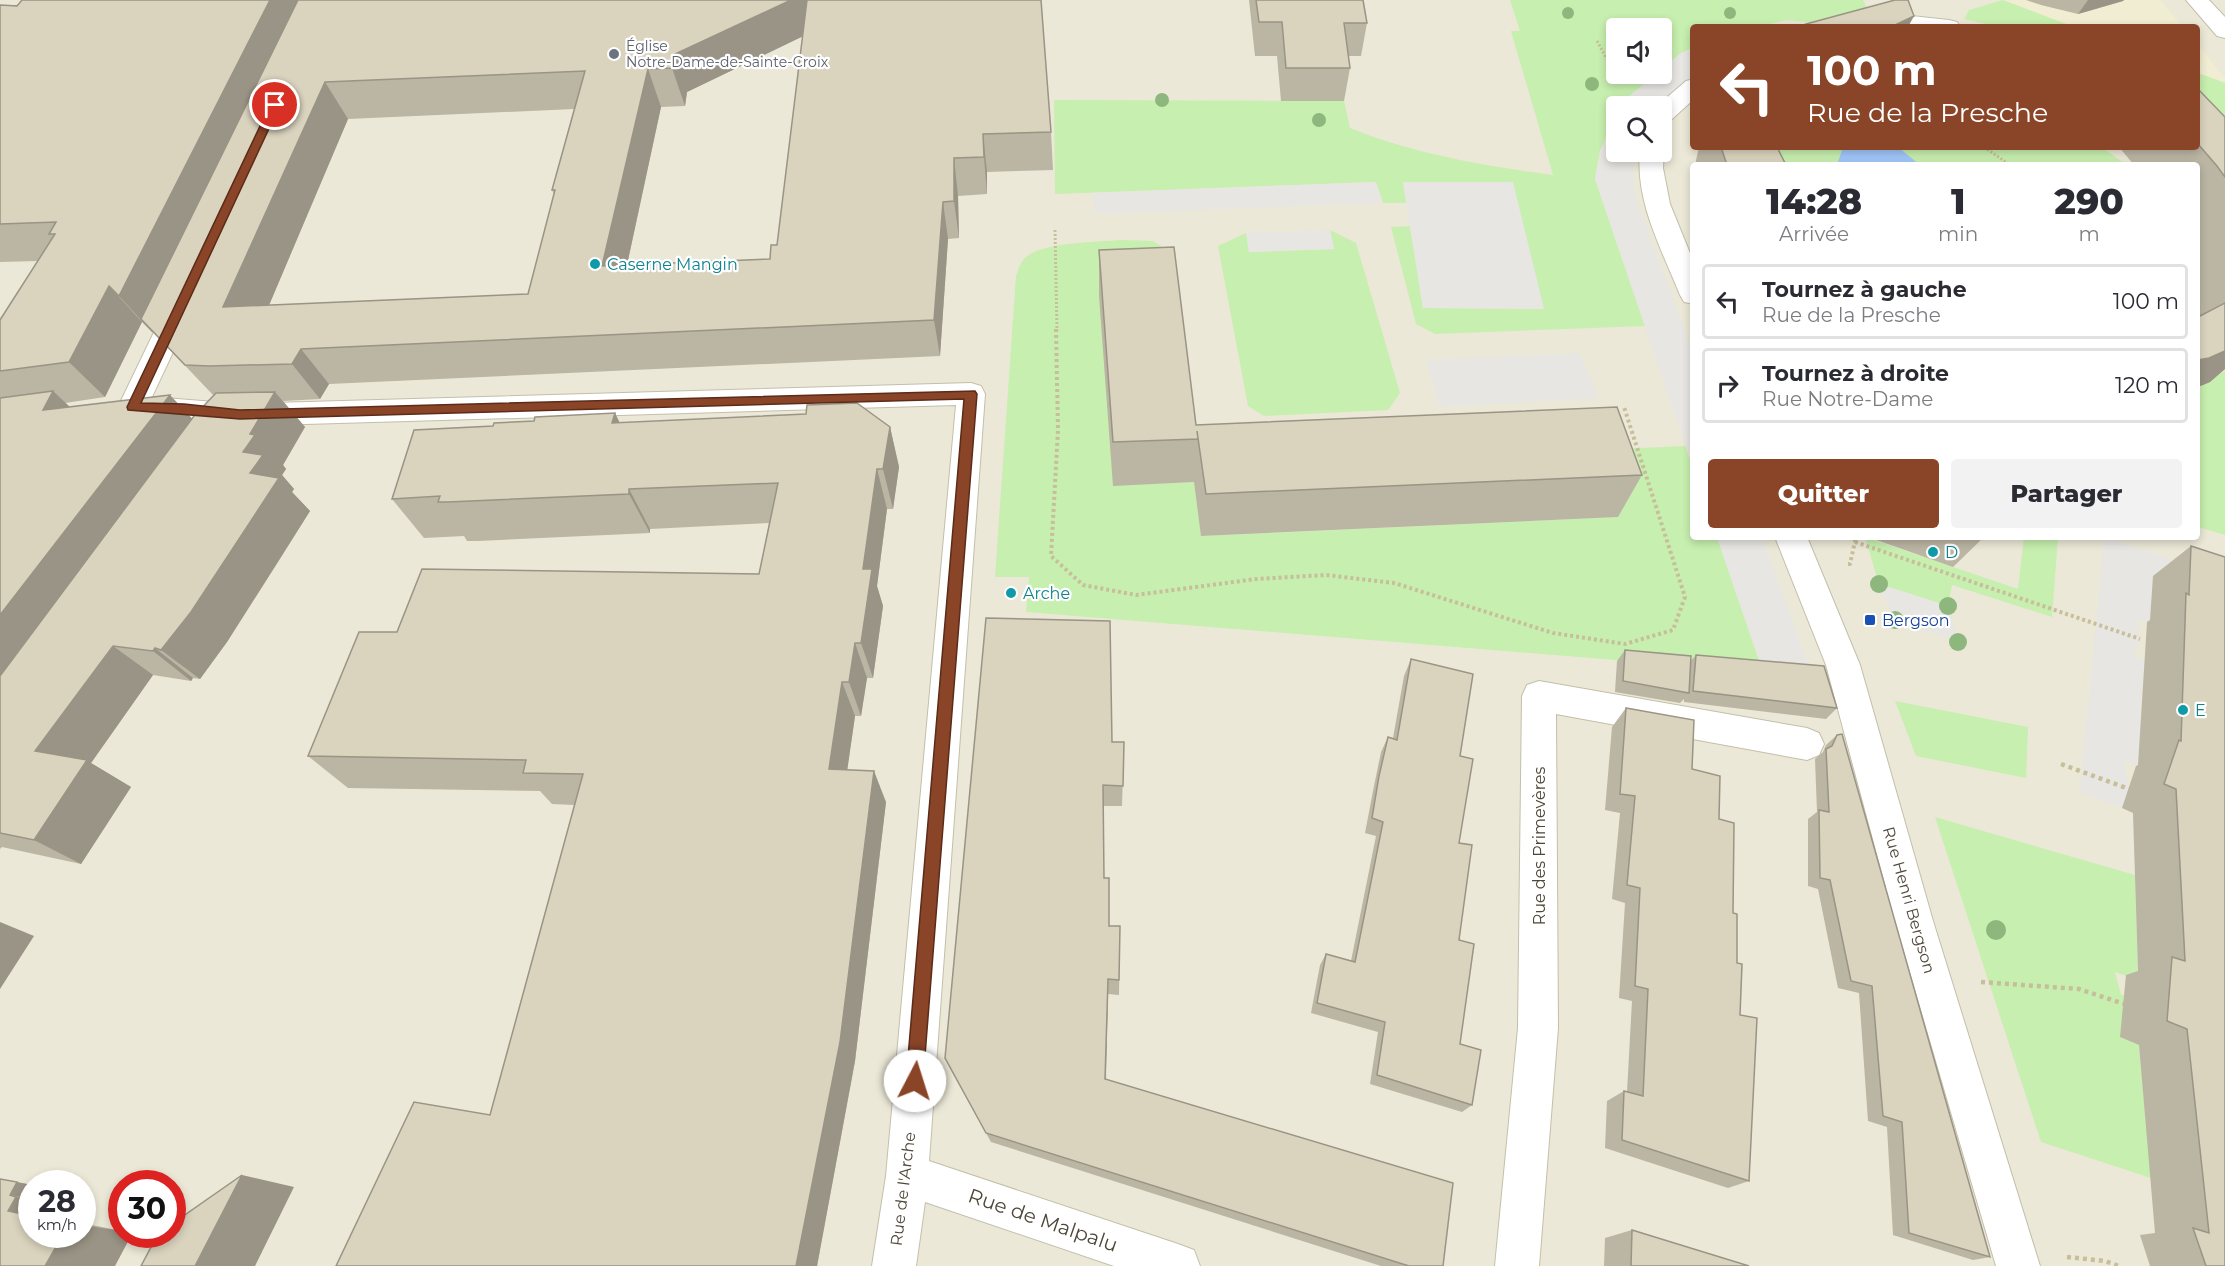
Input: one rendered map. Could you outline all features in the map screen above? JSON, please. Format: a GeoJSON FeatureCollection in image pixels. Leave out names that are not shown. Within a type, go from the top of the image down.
{"type":"FeatureCollection","features":[{"type":"Feature","properties":{"kind":"street"},"geometry":{"type":"LineString","coordinates":[[2197,0],[2225,31]]}},
{"type":"Feature","properties":{"kind":"street"},"geometry":{"type":"LineString","coordinates":[[1888,16],[1932,24]]}},
{"type":"Feature","properties":{"kind":"street"},"geometry":{"type":"LineString","coordinates":[[1672,106],[1690,90]]}},
{"type":"Feature","properties":{"kind":"street"},"geometry":{"type":"LineString","coordinates":[[1650,162],[1657,203],[1690,285]]}},
{"type":"Feature","properties":{"kind":"street"},"geometry":{"type":"LineString","coordinates":[[133,407],[190,284]]}},
{"type":"Feature","properties":{"kind":"street","name":"Rue de l'Arche"},"geometry":{"type":"LineString","coordinates":[[240,415],[971,394],[907,1176],[894,1266]]}},
{"type":"Feature","properties":{"kind":"street"},"geometry":{"type":"LineString","coordinates":[[102,411],[133,407],[184,409],[240,415]]}},
{"type":"Feature","properties":{"kind":"street"},"geometry":{"type":"LineString","coordinates":[[214,441],[240,415]]}},
{"type":"Feature","properties":{"kind":"street","name":"Rue Henri Bergson"},"geometry":{"type":"LineString","coordinates":[[1792,540],[1843,665],[1870,769],[2018,1266]]}},
{"type":"Feature","properties":{"kind":"street","name":"Rue des Primevères"},"geometry":{"type":"LineString","coordinates":[[1517,1266],[1538,1028],[1539,696],[1807,744]]}},
{"type":"Feature","properties":{"kind":"street","name":"Rue de Malpalu"},"geometry":{"type":"LineString","coordinates":[[907,1176],[964,1193],[1178,1266]]}},
{"type":"Feature","properties":{"kind":"path"},"geometry":{"type":"LineString","coordinates":[[1597,41],[1606,57]]}},
{"type":"Feature","properties":{"kind":"path"},"geometry":{"type":"LineString","coordinates":[[1988,150],[2006,162]]}},
{"type":"Feature","properties":{"kind":"path"},"geometry":{"type":"LineString","coordinates":[[1055,230],[1058,429],[1051,556],[1083,585],[1136,595],[1256,579],[1326,575],[1394,583],[1553,633],[1625,644],[1673,630],[1685,597],[1624,407]]}},
{"type":"Feature","properties":{"kind":"path"},"geometry":{"type":"LineString","coordinates":[[1850,564],[1856,540]]}},
{"type":"Feature","properties":{"kind":"path"},"geometry":{"type":"LineString","coordinates":[[1859,540],[2140,639]]}},
{"type":"Feature","properties":{"kind":"path"},"geometry":{"type":"LineString","coordinates":[[2061,764],[2129,789]]}},
{"type":"Feature","properties":{"kind":"path"},"geometry":{"type":"LineString","coordinates":[[1932,978],[2079,989],[2127,1005]]}},
{"type":"Feature","properties":{"kind":"shaded area"},"geometry":{"type":"Polygon","coordinates":[[[0,0],[2225,0],[2225,1266],[0,1266],[0,0]]]}},
{"type":"Feature","properties":{"kind":"shaded area"},"geometry":{"type":"Polygon","coordinates":[[[2002,0],[2160,0],[2180,24],[2066,24],[2002,0]]]}},
{"type":"Feature","properties":{"kind":"shaded area"},"geometry":{"type":"Polygon","coordinates":[[[2200,47],[2225,78],[2225,83],[2200,74],[2200,47]]]}},
{"type":"Feature","properties":{"kind":"shaded area"},"geometry":{"type":"Polygon","coordinates":[[[1690,49],[1690,77],[1667,96],[1629,96],[1644,84],[1672,84],[1672,61],[1690,49]]]}},
{"type":"Feature","properties":{"kind":"shaded area"},"geometry":{"type":"Polygon","coordinates":[[[1606,138],[1606,162],[1634,162],[1633,190],[1690,345],[1690,459],[1595,179],[1600,151],[1606,138]]]}},
{"type":"Feature","properties":{"kind":"shaded area"},"geometry":{"type":"Polygon","coordinates":[[[1376,182],[1383,203],[1096,214],[1092,193],[1376,182]]]}},
{"type":"Feature","properties":{"kind":"shaded area"},"geometry":{"type":"Polygon","coordinates":[[[1403,182],[1513,182],[1544,309],[1423,308],[1403,182]]]}},
{"type":"Feature","properties":{"kind":"shaded area"},"geometry":{"type":"Polygon","coordinates":[[[1330,230],[1334,249],[1249,252],[1246,233],[1330,230]]]}},
{"type":"Feature","properties":{"kind":"shaded area"},"geometry":{"type":"Polygon","coordinates":[[[1580,353],[1599,398],[1439,407],[1426,360],[1580,353]]]}},
{"type":"Feature","properties":{"kind":"shaded area"},"geometry":{"type":"Polygon","coordinates":[[[1718,540],[1763,540],[1813,677],[1763,672],[1718,540]]]}},
{"type":"Feature","properties":{"kind":"shaded area"},"geometry":{"type":"Polygon","coordinates":[[[2104,540],[2113,540],[2225,577],[2153,576],[2150,624],[2137,619],[2140,639],[2133,655],[2144,660],[2138,766],[2124,761],[2129,789],[2122,808],[2080,792],[2104,540]]]}},
{"type":"Feature","properties":{"kind":"shaded area"},"geometry":{"type":"Polygon","coordinates":[[[1879,584],[1948,606],[1958,642],[1895,620],[1879,584]]]}},
{"type":"Feature","properties":{"kind":"green space"},"geometry":{"type":"Polygon","coordinates":[[[1510,0],[1863,0],[1871,16],[1865,24],[1786,20],[1770,24],[1690,24],[1690,49],[1672,61],[1672,18],[1606,18],[1606,84],[1644,84],[1629,96],[1606,96],[1606,138],[1600,151],[1595,179],[1645,326],[1435,334],[1416,324],[1391,227],[1410,226],[1423,308],[1544,309],[1403,183],[1406,203],[1383,203],[1375,182],[1055,194],[1054,100],[1344,101],[1350,128],[1374,137],[1450,158],[1553,175],[1511,31],[1520,31],[1510,0]]]}},
{"type":"Feature","properties":{"kind":"green space"},"geometry":{"type":"Polygon","coordinates":[[[2003,0],[2066,24],[1986,24],[1964,19],[1969,10],[2003,0]]]}},
{"type":"Feature","properties":{"kind":"green space"},"geometry":{"type":"Polygon","coordinates":[[[2200,74],[2225,83],[2225,208],[2198,162],[2200,74]]]}},
{"type":"Feature","properties":{"kind":"green space"},"geometry":{"type":"Polygon","coordinates":[[[1756,150],[2105,150],[2123,162],[1753,162],[1756,150]]]}},
{"type":"Feature","properties":{"kind":"green space"},"geometry":{"type":"Polygon","coordinates":[[[1330,230],[1356,243],[1400,393],[1388,410],[1264,416],[1248,406],[1218,246],[1246,233],[1249,252],[1334,249],[1330,230]]]}},
{"type":"Feature","properties":{"kind":"green space"},"geometry":{"type":"Polygon","coordinates":[[[1121,240],[1153,241],[1170,252],[1113,485],[1194,482],[1202,536],[1617,517],[1594,450],[1686,446],[1690,459],[1690,540],[1718,540],[1763,672],[1026,612],[1029,577],[995,577],[1016,276],[1024,259],[1032,253],[1069,244],[1121,240]]]}},
{"type":"Feature","properties":{"kind":"green space"},"geometry":{"type":"Polygon","coordinates":[[[2225,371],[2225,535],[2200,528],[2200,387],[2225,371]]]}},
{"type":"Feature","properties":{"kind":"green space"},"geometry":{"type":"Polygon","coordinates":[[[1866,540],[1874,540],[2018,589],[2024,540],[2058,540],[2052,617],[1952,585],[1948,606],[1879,584],[1866,540]]]}},
{"type":"Feature","properties":{"kind":"green space"},"geometry":{"type":"Polygon","coordinates":[[[1895,701],[2028,727],[2026,778],[1916,756],[1895,701]]]}},
{"type":"Feature","properties":{"kind":"green space"},"geometry":{"type":"Polygon","coordinates":[[[1935,817],[2135,875],[2138,980],[2115,972],[2121,995],[2126,995],[2120,1037],[2139,1045],[2151,1178],[2041,1142],[1935,817]]]}},
{"type":"Feature","properties":{"kind":"water"},"geometry":{"type":"Polygon","coordinates":[[[1842,150],[1902,150],[1916,162],[1838,162],[1842,150]]]}},
{"type":"Feature","properties":{"kind":"building"},"geometry":{"type":"Polygon","coordinates":[[[22,0],[270,0],[119,296],[109,286],[69,362],[0,371],[0,320],[55,234],[49,234],[56,222],[0,224],[0,5],[17,6],[22,0]]]}},
{"type":"Feature","properties":{"kind":"building"},"geometry":{"type":"Polygon","coordinates":[[[298,0],[791,0],[675,54],[672,68],[648,69],[602,266],[770,259],[771,245],[777,245],[807,0],[1041,0],[1051,132],[983,134],[984,157],[954,158],[954,201],[943,202],[934,320],[301,349],[292,364],[209,366],[185,365],[141,319],[298,0]],[[585,71],[325,82],[223,307],[528,294],[555,190],[552,190],[585,71]]]}},
{"type":"Feature","properties":{"kind":"building"},"geometry":{"type":"Polygon","coordinates":[[[1256,0],[1363,0],[1367,23],[1344,23],[1350,68],[1286,68],[1282,22],[1259,22],[1256,0]]]}},
{"type":"Feature","properties":{"kind":"building"},"geometry":{"type":"Polygon","coordinates":[[[1895,0],[1908,0],[1914,16],[1897,24],[1806,24],[1895,0]]]}},
{"type":"Feature","properties":{"kind":"building"},"geometry":{"type":"Polygon","coordinates":[[[2200,91],[2225,117],[2225,177],[2200,146],[2200,91]]]}},
{"type":"Feature","properties":{"kind":"building"},"geometry":{"type":"Polygon","coordinates":[[[1722,150],[1779,150],[1784,162],[1726,162],[1722,150]]]}},
{"type":"Feature","properties":{"kind":"building"},"geometry":{"type":"Polygon","coordinates":[[[1174,247],[1196,425],[1617,407],[1642,475],[1206,494],[1197,431],[1198,439],[1113,442],[1099,250],[1174,247]]]}},
{"type":"Feature","properties":{"kind":"building"},"geometry":{"type":"Polygon","coordinates":[[[2225,303],[2225,351],[2200,360],[2200,316],[2225,303]]]}},
{"type":"Feature","properties":{"kind":"building"},"geometry":{"type":"Polygon","coordinates":[[[53,391],[43,410],[170,395],[0,615],[0,398],[53,391]]]}},
{"type":"Feature","properties":{"kind":"building"},"geometry":{"type":"Polygon","coordinates":[[[275,392],[250,434],[255,435],[243,452],[263,455],[250,473],[279,478],[191,612],[161,650],[113,646],[35,751],[87,760],[34,840],[0,833],[0,676],[194,416],[216,393],[275,392]]]}},
{"type":"Feature","properties":{"kind":"building"},"geometry":{"type":"Polygon","coordinates":[[[857,403],[890,427],[883,469],[877,469],[863,569],[872,569],[861,643],[855,643],[849,682],[842,682],[829,769],[874,771],[840,1042],[796,1266],[336,1266],[414,1102],[490,1115],[583,774],[523,773],[526,760],[308,756],[359,632],[397,632],[422,569],[759,574],[778,483],[629,489],[629,494],[448,502],[438,502],[440,496],[392,499],[414,430],[493,426],[494,423],[534,421],[535,417],[615,413],[612,423],[806,414],[807,405],[857,403]]]}},
{"type":"Feature","properties":{"kind":"building"},"geometry":{"type":"Polygon","coordinates":[[[2191,546],[2225,557],[2225,1266],[2206,1266],[2193,1228],[2209,1233],[2187,1029],[2167,1021],[2172,957],[2185,961],[2176,789],[2164,784],[2179,740],[2181,741],[2186,593],[2189,595],[2191,546]]]}},
{"type":"Feature","properties":{"kind":"building"},"geometry":{"type":"Polygon","coordinates":[[[986,618],[1110,621],[1112,742],[1124,742],[1123,786],[1103,785],[1104,878],[1109,878],[1109,926],[1120,926],[1119,980],[1108,979],[1105,1079],[1453,1183],[1443,1266],[1409,1266],[986,1133],[945,1058],[986,618]]]}},
{"type":"Feature","properties":{"kind":"building"},"geometry":{"type":"Polygon","coordinates":[[[1625,650],[1691,656],[1689,693],[1623,681],[1625,650]]]}},
{"type":"Feature","properties":{"kind":"building"},"geometry":{"type":"Polygon","coordinates":[[[1696,655],[1824,666],[1837,708],[1693,691],[1696,655]]]}},
{"type":"Feature","properties":{"kind":"building"},"geometry":{"type":"Polygon","coordinates":[[[1411,659],[1473,674],[1460,756],[1473,759],[1459,843],[1472,845],[1459,940],[1474,944],[1460,1044],[1481,1050],[1472,1105],[1377,1075],[1385,1022],[1317,1003],[1326,954],[1355,962],[1383,822],[1372,818],[1379,776],[1388,737],[1397,740],[1411,659]]]}},
{"type":"Feature","properties":{"kind":"building"},"geometry":{"type":"Polygon","coordinates":[[[1626,708],[1694,720],[1692,769],[1720,776],[1719,819],[1734,823],[1733,913],[1737,914],[1737,963],[1742,964],[1740,1015],[1757,1018],[1749,1181],[1622,1140],[1624,1091],[1643,1096],[1648,989],[1635,986],[1640,888],[1627,885],[1635,796],[1620,794],[1626,708]]]}},
{"type":"Feature","properties":{"kind":"building"},"geometry":{"type":"Polygon","coordinates":[[[1842,734],[1990,1257],[1909,1233],[1902,1122],[1883,1116],[1872,986],[1851,981],[1830,880],[1820,878],[1819,810],[1829,812],[1826,749],[1832,746],[1837,735],[1842,734]]]}},
{"type":"Feature","properties":{"kind":"building"},"geometry":{"type":"Polygon","coordinates":[[[242,1175],[195,1266],[141,1266],[151,1248],[186,1248],[186,1214],[242,1175]]]}},
{"type":"Feature","properties":{"kind":"building"},"geometry":{"type":"Polygon","coordinates":[[[0,1179],[17,1182],[10,1195],[16,1197],[8,1211],[18,1213],[18,1248],[55,1248],[45,1266],[0,1266],[0,1179]]]}},
{"type":"Feature","properties":{"kind":"building"},"geometry":{"type":"Polygon","coordinates":[[[1632,1230],[1749,1266],[1631,1266],[1632,1230]]]}},
{"type":"Feature","properties":{"kind":"place","name":"Église Notre-Dame-de-Sainte-Croix"},"geometry":{"type":"Point","coordinates":[614,54]}},
{"type":"Feature","properties":{"kind":"place","name":"Caserne Mangin"},"geometry":{"type":"Point","coordinates":[595,264]}},
{"type":"Feature","properties":{"kind":"place","name":"D"},"geometry":{"type":"Point","coordinates":[1933,552]}},
{"type":"Feature","properties":{"kind":"place","name":"Arche"},"geometry":{"type":"Point","coordinates":[1011,593]}},
{"type":"Feature","properties":{"kind":"place","name":"Bergson"},"geometry":{"type":"Point","coordinates":[1870,620]}},
{"type":"Feature","properties":{"kind":"place","name":"E"},"geometry":{"type":"Point","coordinates":[2183,710]}},
{"type":"Feature","properties":{"kind":"route"},"geometry":{"type":"LineString","coordinates":[[275,105],[133,407],[184,409],[240,415],[971,394],[915,1081]]}}]}
